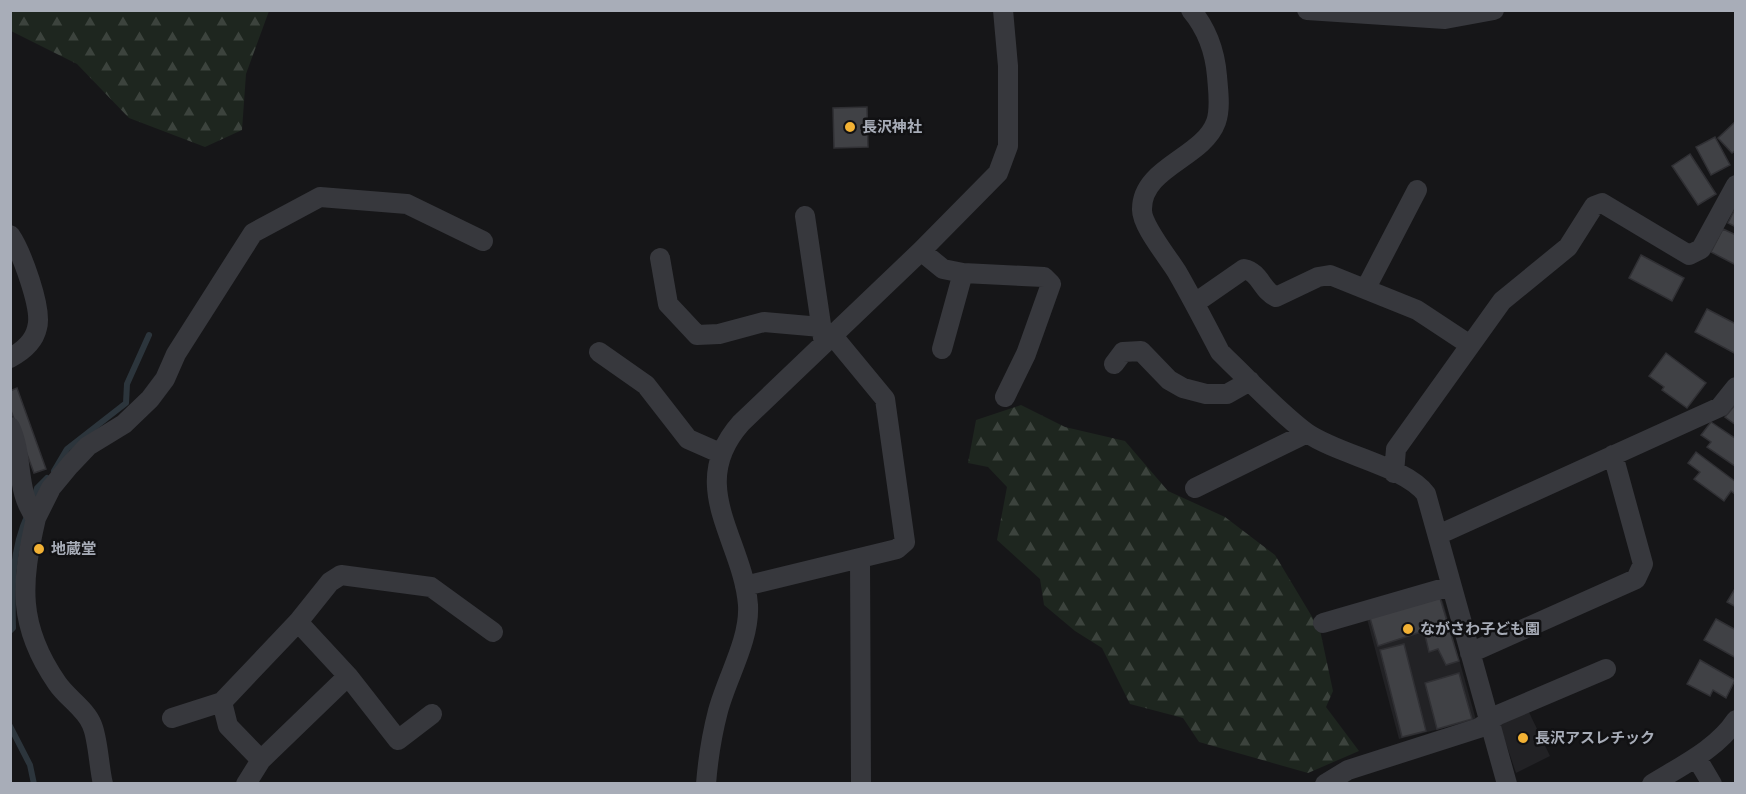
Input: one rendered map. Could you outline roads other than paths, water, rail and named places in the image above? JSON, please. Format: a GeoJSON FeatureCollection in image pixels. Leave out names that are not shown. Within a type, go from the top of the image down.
{"type":"FeatureCollection","features":[{"type":"Feature","properties":{"kind":"street"},"geometry":{"type":"LineString","coordinates":[[706,783],[718,711],[748,616],[745,586],[717,498],[716,486],[722,454],[729,437],[741,423],[826,336],[921,251],[998,173],[1008,146],[1008,66],[1003,10]]}},
{"type":"Feature","properties":{"kind":"street"},"geometry":{"type":"LineString","coordinates":[[1191,10],[1204,27],[1216,62],[1219,98],[1216,122],[1198,148],[1157,176],[1146,194],[1141,210],[1149,228],[1195,303],[1220,352],[1307,433],[1416,484],[1426,494],[1507,783]]}},
{"type":"Feature","properties":{"kind":"street"},"geometry":{"type":"LineString","coordinates":[[1307,10],[1445,20],[1494,10]]}},
{"type":"Feature","properties":{"kind":"street"},"geometry":{"type":"LineString","coordinates":[[1394,473],[1396,449],[1502,301],[1568,247],[1594,206],[1602,203],[1689,255],[1701,249],[1736,184]]}},
{"type":"Feature","properties":{"kind":"street"},"geometry":{"type":"LineString","coordinates":[[1366,288],[1417,190]]}},
{"type":"Feature","properties":{"kind":"street"},"geometry":{"type":"LineString","coordinates":[[103,783],[93,726],[59,686],[40,658],[17,596],[36,518],[51,488],[88,446],[124,424],[160,386],[176,354],[253,233],[320,198],[407,204],[483,241]]}},
{"type":"Feature","properties":{"kind":"street"},"geometry":{"type":"LineString","coordinates":[[745,586],[897,549],[905,543],[906,538],[885,399],[826,336],[804,216]]}},
{"type":"Feature","properties":{"kind":"street"},"geometry":{"type":"LineString","coordinates":[[10,235],[18,246],[34,297],[38,327],[24,351],[10,358]]}},
{"type":"Feature","properties":{"kind":"street"},"geometry":{"type":"LineString","coordinates":[[921,251],[943,269],[963,273],[1044,277],[1051,284],[1026,354],[1005,397]]}},
{"type":"Feature","properties":{"kind":"street"},"geometry":{"type":"LineString","coordinates":[[660,258],[668,304],[697,335],[719,334],[764,322],[826,336]]}},
{"type":"Feature","properties":{"kind":"street"},"geometry":{"type":"LineString","coordinates":[[1195,303],[1244,269],[1256,274],[1270,294],[1276,297],[1324,275],[1336,276],[1418,310],[1470,345]]}},
{"type":"Feature","properties":{"kind":"street"},"geometry":{"type":"LineString","coordinates":[[942,349],[963,273]]}},
{"type":"Feature","properties":{"kind":"street"},"geometry":{"type":"LineString","coordinates":[[1114,364],[1123,352],[1141,351],[1175,384],[1206,394],[1227,394]]}},
{"type":"Feature","properties":{"kind":"street"},"geometry":{"type":"LineString","coordinates":[[599,352],[645,385],[688,440],[722,454]]}},
{"type":"Feature","properties":{"kind":"street"},"geometry":{"type":"LineString","coordinates":[[1161,392],[1179,401],[1211,403],[1250,381]]}},
{"type":"Feature","properties":{"kind":"street"},"geometry":{"type":"LineString","coordinates":[[1438,535],[1720,407],[1736,387]]}},
{"type":"Feature","properties":{"kind":"street"},"geometry":{"type":"LineString","coordinates":[[10,427],[15,437],[25,505],[36,518]]}},
{"type":"Feature","properties":{"kind":"street"},"geometry":{"type":"LineString","coordinates":[[1195,488],[1307,433]]}},
{"type":"Feature","properties":{"kind":"street"},"geometry":{"type":"LineString","coordinates":[[1470,653],[1636,579],[1643,564],[1613,454]]}},
{"type":"Feature","properties":{"kind":"street"},"geometry":{"type":"LineString","coordinates":[[10,468],[22,484]]}},
{"type":"Feature","properties":{"kind":"street"},"geometry":{"type":"LineString","coordinates":[[860,558],[861,783]]}},
{"type":"Feature","properties":{"kind":"street"},"geometry":{"type":"LineString","coordinates":[[172,718],[222,702],[298,622],[330,582],[341,575],[431,587],[494,632]]}},
{"type":"Feature","properties":{"kind":"street"},"geometry":{"type":"LineString","coordinates":[[1323,623],[1450,586]]}},
{"type":"Feature","properties":{"kind":"street"},"geometry":{"type":"LineString","coordinates":[[298,622],[348,676],[398,740],[432,714]]}},
{"type":"Feature","properties":{"kind":"street"},"geometry":{"type":"LineString","coordinates":[[1324,783],[1348,770],[1479,728],[1488,721],[1606,669]]}},
{"type":"Feature","properties":{"kind":"street"},"geometry":{"type":"LineString","coordinates":[[246,783],[261,760],[348,676]]}},
{"type":"Feature","properties":{"kind":"street"},"geometry":{"type":"LineString","coordinates":[[222,702],[228,726],[261,760]]}},
{"type":"Feature","properties":{"kind":"street"},"geometry":{"type":"LineString","coordinates":[[1652,783],[1696,757],[1733,730]]}},
{"type":"Feature","properties":{"kind":"street"},"geometry":{"type":"LineString","coordinates":[[1696,757],[1712,783]]}},
{"type":"Feature","properties":{"kind":"waterway"},"geometry":{"type":"LineString","coordinates":[[54,471],[67,449],[126,403],[127,384],[149,335]]}},
{"type":"Feature","properties":{"kind":"waterway"},"geometry":{"type":"LineString","coordinates":[[33,502],[37,488],[47,478]]}},
{"type":"Feature","properties":{"kind":"waterway"},"geometry":{"type":"LineString","coordinates":[[10,631],[13,628],[13,584],[18,542],[28,514]]}},
{"type":"Feature","properties":{"kind":"waterway"},"geometry":{"type":"LineString","coordinates":[[10,726],[30,765],[34,784]]}},
{"type":"Feature","properties":{"kind":"place","name":"長沢神社"},"geometry":{"type":"Point","coordinates":[850,127]}},
{"type":"Feature","properties":{"kind":"place","name":"地蔵堂"},"geometry":{"type":"Point","coordinates":[39,549]}},
{"type":"Feature","properties":{"kind":"place","name":"ながさわ子ども園"},"geometry":{"type":"Point","coordinates":[1408,629]}},
{"type":"Feature","properties":{"kind":"place","name":"長沢アスレチック"},"geometry":{"type":"Point","coordinates":[1523,738]}}]}
